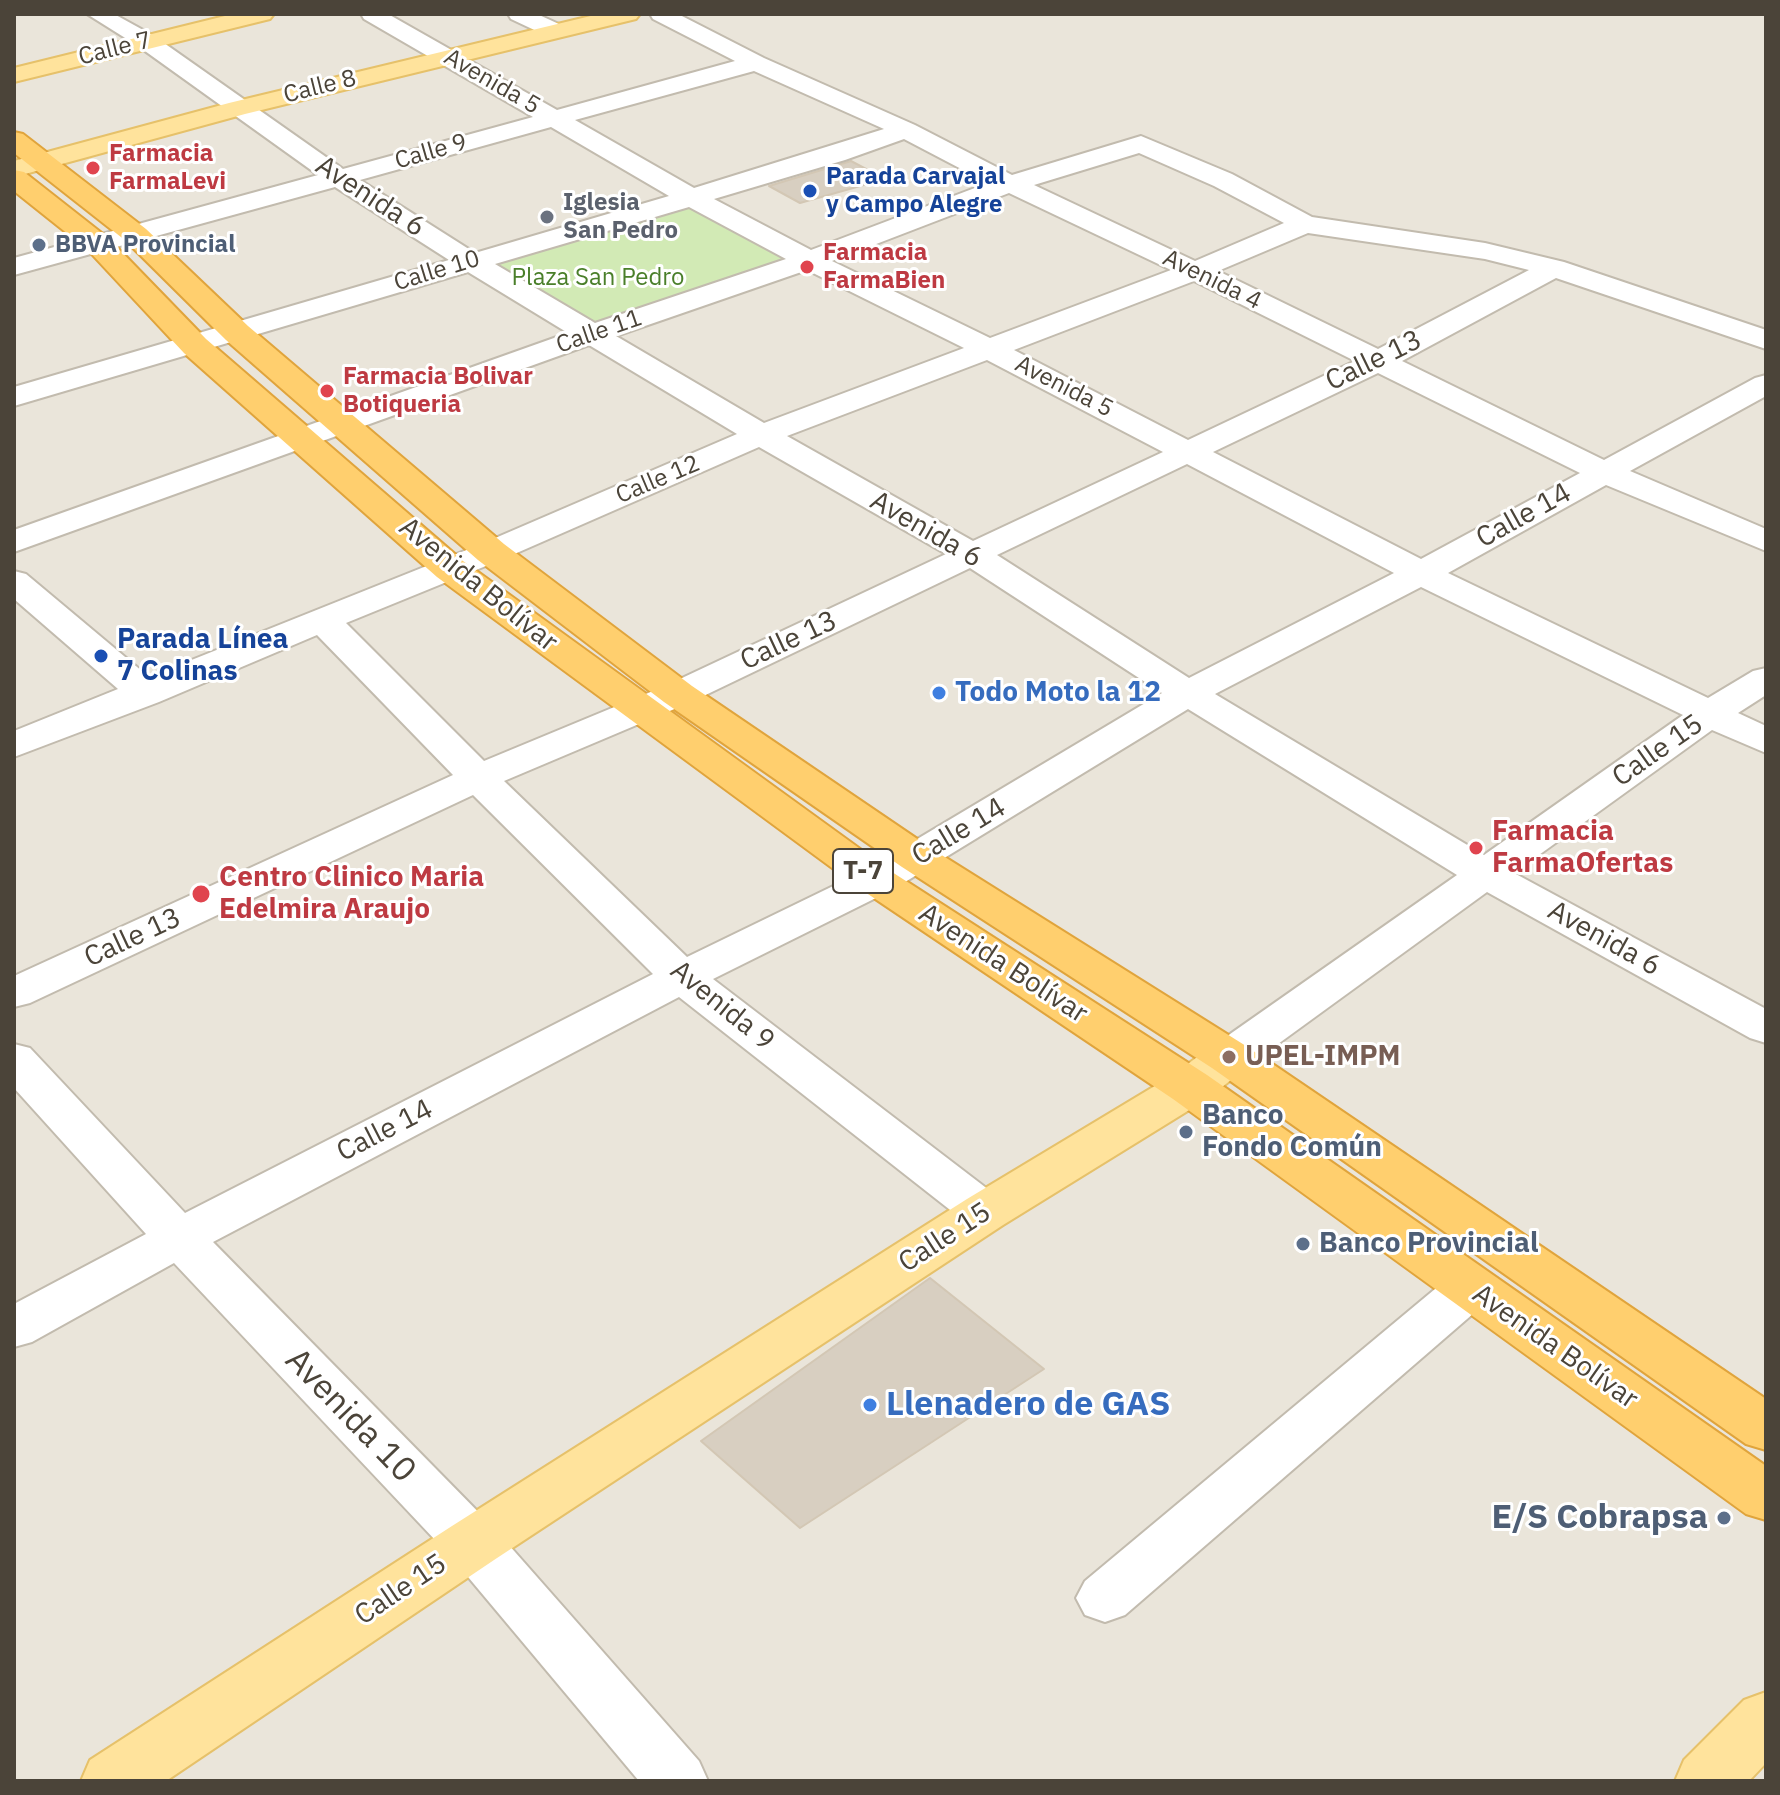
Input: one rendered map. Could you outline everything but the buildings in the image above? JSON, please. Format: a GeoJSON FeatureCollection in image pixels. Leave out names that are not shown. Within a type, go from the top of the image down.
{"type":"FeatureCollection","features":[{"type":"Feature","properties":{"kind":"highway","name":"Avenida Bolívar"},"geometry":{"type":"LineString","coordinates":[[21,162],[237,333],[491,552],[678,694],[917,858],[1209,1072],[1471,1287],[1766,1497]]}},
{"type":"Feature","properties":{"kind":"highway","name":"Avenida Bolívar"},"geometry":{"type":"LineString","coordinates":[[117,240],[195,346],[450,569],[638,709],[877,881],[1209,1072],[1766,1428]]}},
{"type":"Feature","properties":{"kind":"main road","name":"Calle 7"},"geometry":{"type":"LineString","coordinates":[[14,75],[262,14]]}},
{"type":"Feature","properties":{"kind":"main road","name":"Calle 8"},"geometry":{"type":"LineString","coordinates":[[21,162],[628,14]]}},
{"type":"Feature","properties":{"kind":"main road","name":"Calle 15"},"geometry":{"type":"LineString","coordinates":[[113,1781],[473,1543],[985,1212],[1209,1072]]}},
{"type":"Feature","properties":{"kind":"main road"},"geometry":{"type":"LineString","coordinates":[[1707,1781],[1766,1720]]}},
{"type":"Feature","properties":{"kind":"street","name":"Avenida 6"},"geometry":{"type":"LineString","coordinates":[[98,14],[146,41],[339,178],[469,261],[761,435],[971,554],[1188,693],[1485,874],[1766,1028]]}},
{"type":"Feature","properties":{"kind":"street","name":"Avenida 5"},"geometry":{"type":"LineString","coordinates":[[372,14],[692,198],[809,260],[989,349],[1421,573],[1766,741]]}},
{"type":"Feature","properties":{"kind":"street"},"geometry":{"type":"LineString","coordinates":[[519,14],[553,30]]}},
{"type":"Feature","properties":{"kind":"street","name":"Avenida 4"},"geometry":{"type":"LineString","coordinates":[[661,14],[756,63],[906,130],[1010,184],[1195,271],[1604,472],[1766,541]]}},
{"type":"Feature","properties":{"kind":"street","name":"Calle 9"},"geometry":{"type":"LineString","coordinates":[[14,267],[756,63]]}},
{"type":"Feature","properties":{"kind":"street","name":"Calle 10"},"geometry":{"type":"LineString","coordinates":[[14,397],[836,155],[906,130]]}},
{"type":"Feature","properties":{"kind":"street","name":"Calle 11"},"geometry":{"type":"LineString","coordinates":[[14,542],[592,334],[809,260],[1010,184],[1141,144],[1223,180],[1305,224]]}},
{"type":"Feature","properties":{"kind":"street"},"geometry":{"type":"LineString","coordinates":[[1305,224],[1485,251],[1554,268],[1766,340]]}},
{"type":"Feature","properties":{"kind":"street","name":"Calle 12"},"geometry":{"type":"LineString","coordinates":[[14,745],[491,552],[761,435],[1195,271],[1305,224]]}},
{"type":"Feature","properties":{"kind":"street","name":"Calle 13"},"geometry":{"type":"LineString","coordinates":[[14,993],[478,778],[678,694],[1185,450],[1377,362],[1554,268]]}},
{"type":"Feature","properties":{"kind":"street","name":"Calle 14"},"geometry":{"type":"LineString","coordinates":[[14,1328],[179,1238],[682,977],[877,881],[1188,693],[1421,573],[1766,384]]}},
{"type":"Feature","properties":{"kind":"street"},"geometry":{"type":"LineString","coordinates":[[14,581],[146,694]]}},
{"type":"Feature","properties":{"kind":"street","name":"Avenida 9"},"geometry":{"type":"LineString","coordinates":[[324,621],[478,778],[682,977],[985,1212]]}},
{"type":"Feature","properties":{"kind":"street","name":"Calle 15"},"geometry":{"type":"LineString","coordinates":[[1209,1072],[1708,715],[1766,679]]}},
{"type":"Feature","properties":{"kind":"street","name":"Avenida 10"},"geometry":{"type":"LineString","coordinates":[[14,1059],[179,1238],[473,1543],[677,1781]]}},
{"type":"Feature","properties":{"kind":"street"},"geometry":{"type":"LineString","coordinates":[[1105,1598],[1471,1287]]}},
{"type":"Feature","properties":{"kind":"shaded area"},"geometry":{"type":"Polygon","coordinates":[[[14,14],[1766,14],[1766,1781],[14,1781],[14,14]]]}},
{"type":"Feature","properties":{"kind":"green space","name":"Plaza San Pedro"},"geometry":{"type":"Polygon","coordinates":[[[692,198],[809,260],[592,334],[469,261],[692,198]]]}},
{"type":"Feature","properties":{"kind":"place","name":"Farmacia FarmaLevi"},"geometry":{"type":"Point","coordinates":[93,168]}},
{"type":"Feature","properties":{"kind":"place","name":"Parada Carvajal y Campo Alegre"},"geometry":{"type":"Point","coordinates":[810,191]}},
{"type":"Feature","properties":{"kind":"place","name":"Iglesia San Pedro"},"geometry":{"type":"Point","coordinates":[547,217]}},
{"type":"Feature","properties":{"kind":"place","name":"BBVA Provincial"},"geometry":{"type":"Point","coordinates":[39,245]}},
{"type":"Feature","properties":{"kind":"place","name":"Farmacia FarmaBien"},"geometry":{"type":"Point","coordinates":[807,267]}},
{"type":"Feature","properties":{"kind":"place","name":"Farmacia Bolivar Botiqueria"},"geometry":{"type":"Point","coordinates":[327,391]}},
{"type":"Feature","properties":{"kind":"place","name":"Parada Línea 7 Colinas"},"geometry":{"type":"Point","coordinates":[101,656]}},
{"type":"Feature","properties":{"kind":"place","name":"Todo Moto la 12"},"geometry":{"type":"Point","coordinates":[939,693]}},
{"type":"Feature","properties":{"kind":"place","name":"Farmacia FarmaOfertas"},"geometry":{"type":"Point","coordinates":[1476,848]}},
{"type":"Feature","properties":{"kind":"place","name":"Centro Clinico Maria Edelmira Araujo"},"geometry":{"type":"Point","coordinates":[201,894]}},
{"type":"Feature","properties":{"kind":"place","name":"UPEL-IMPM"},"geometry":{"type":"Point","coordinates":[1229,1057]}},
{"type":"Feature","properties":{"kind":"place","name":"Banco Fondo Común"},"geometry":{"type":"Point","coordinates":[1186,1132]}},
{"type":"Feature","properties":{"kind":"place","name":"Banco Provincial"},"geometry":{"type":"Point","coordinates":[1303,1244]}},
{"type":"Feature","properties":{"kind":"place","name":"Llenadero de GAS"},"geometry":{"type":"Point","coordinates":[870,1405]}},
{"type":"Feature","properties":{"kind":"place","name":"E/S Cobrapsa"},"geometry":{"type":"Point","coordinates":[1724,1518]}}]}
